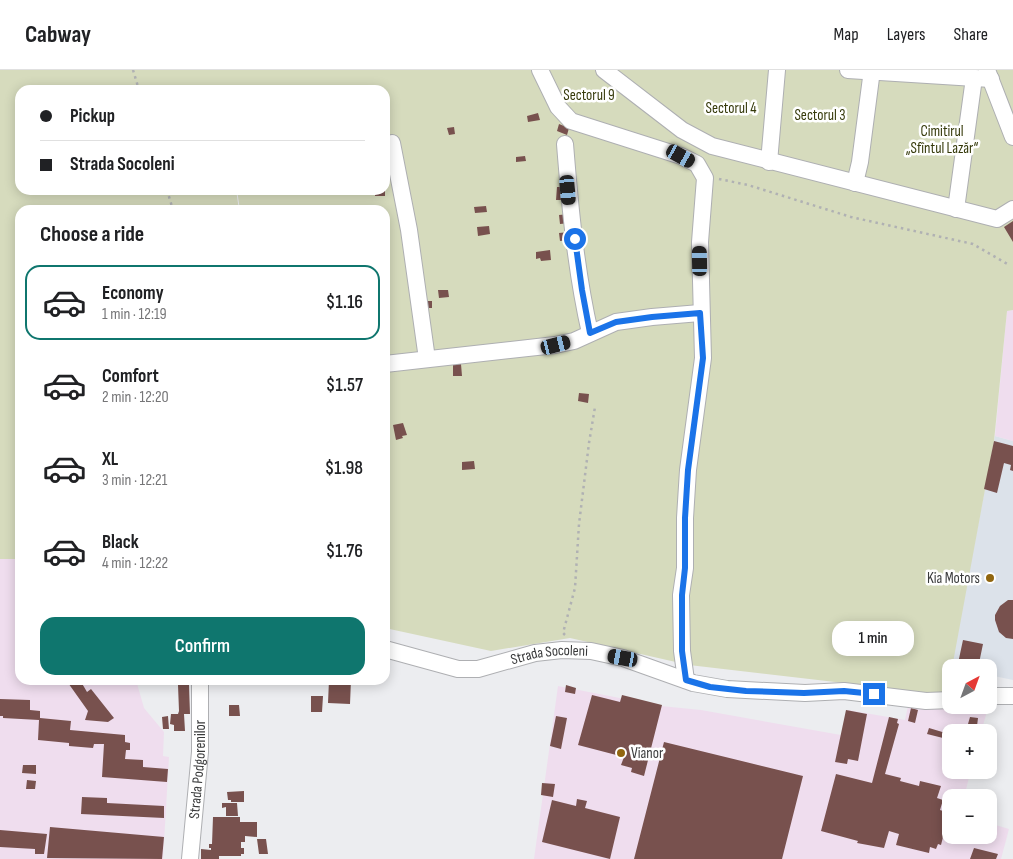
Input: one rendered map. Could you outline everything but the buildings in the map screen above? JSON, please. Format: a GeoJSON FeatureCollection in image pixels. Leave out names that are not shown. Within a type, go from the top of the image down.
{"type":"FeatureCollection","features":[{"type":"Feature","properties":{"kind":"street"},"geometry":{"type":"LineString","coordinates":[[540,70],[558,107],[571,122],[681,156],[697,164],[705,178],[700,242],[700,313],[703,358],[688,470],[685,518],[685,568],[682,595],[682,651],[686,680]]}},
{"type":"Feature","properties":{"kind":"street"},"geometry":{"type":"LineString","coordinates":[[604,70],[690,136],[712,146],[997,219],[1013,209]]}},
{"type":"Feature","properties":{"kind":"street"},"geometry":{"type":"LineString","coordinates":[[769,162],[777,70]]}},
{"type":"Feature","properties":{"kind":"street"},"geometry":{"type":"LineString","coordinates":[[848,70],[984,76]]}},
{"type":"Feature","properties":{"kind":"street"},"geometry":{"type":"LineString","coordinates":[[854,183],[860,162],[872,71]]}},
{"type":"Feature","properties":{"kind":"street"},"geometry":{"type":"LineString","coordinates":[[984,76],[1013,137]]}},
{"type":"Feature","properties":{"kind":"street"},"geometry":{"type":"LineString","coordinates":[[956,209],[984,76]]}},
{"type":"Feature","properties":{"kind":"street"},"geometry":{"type":"LineString","coordinates":[[392,142],[409,230],[427,359]]}},
{"type":"Feature","properties":{"kind":"street"},"geometry":{"type":"LineString","coordinates":[[564,144],[570,206],[590,333]]}},
{"type":"Feature","properties":{"kind":"street"},"geometry":{"type":"LineString","coordinates":[[390,363],[556,345],[574,341],[616,322],[700,313]]}},
{"type":"Feature","properties":{"kind":"street","name":"Strada Socoleni"},"geometry":{"type":"LineString","coordinates":[[390,650],[458,668],[478,669],[536,653],[562,650],[591,651],[623,658],[710,687],[746,691],[804,693],[844,691],[926,701],[942,700]]}},
{"type":"Feature","properties":{"kind":"street","name":"Strada Podgorenilor"},"geometry":{"type":"LineString","coordinates":[[190,859],[200,752],[200,685]]}},
{"type":"Feature","properties":{"kind":"street"},"geometry":{"type":"LineString","coordinates":[[998,696],[1013,696]]}},
{"type":"Feature","properties":{"kind":"path"},"geometry":{"type":"LineString","coordinates":[[133,70],[138,85]]}},
{"type":"Feature","properties":{"kind":"path"},"geometry":{"type":"LineString","coordinates":[[705,178],[748,185],[851,217],[972,244],[1009,265]]}},
{"type":"Feature","properties":{"kind":"path"},"geometry":{"type":"LineString","coordinates":[[576,650],[563,633],[575,588],[580,524],[595,407]]}},
{"type":"Feature","properties":{"kind":"shaded area"},"geometry":{"type":"Polygon","coordinates":[[[1013,310],[1013,441],[995,436],[1007,311],[1013,310]]]}},
{"type":"Feature","properties":{"kind":"shaded area","name":"Kia Motors"},"geometry":{"type":"Polygon","coordinates":[[[995,436],[1013,441],[1013,680],[998,677],[998,659],[953,659],[995,436]]]}},
{"type":"Feature","properties":{"kind":"shaded area"},"geometry":{"type":"Polygon","coordinates":[[[0,559],[15,559],[15,685],[137,685],[144,708],[164,732],[163,756],[169,757],[163,859],[0,859],[0,559]]]}},
{"type":"Feature","properties":{"kind":"shaded area"},"geometry":{"type":"Polygon","coordinates":[[[558,686],[661,706],[701,710],[841,735],[848,710],[905,720],[908,706],[942,709],[942,714],[986,714],[983,724],[942,724],[942,779],[969,779],[966,789],[942,789],[942,844],[997,844],[997,825],[1009,829],[1001,859],[534,859],[558,686]]]}},
{"type":"Feature","properties":{"kind":"green space"},"geometry":{"type":"Polygon","coordinates":[[[0,70],[1013,70],[1013,310],[1007,311],[994,441],[954,659],[942,659],[942,694],[689,665],[570,638],[491,651],[390,629],[390,205],[239,205],[238,195],[390,195],[390,85],[15,85],[15,195],[237,195],[238,205],[15,205],[15,559],[0,559],[0,70]]]}},
{"type":"Feature","properties":{"kind":"place","name":"Kia Motors"},"geometry":{"type":"Point","coordinates":[990,578]}},
{"type":"Feature","properties":{"kind":"place","name":"Vianor"},"geometry":{"type":"Point","coordinates":[621,753]}},
{"type":"Feature","properties":{"kind":"route"},"geometry":{"type":"LineString","coordinates":[[575,239],[590,333],[616,322],[700,313],[703,358],[688,470],[685,518],[685,568],[682,595],[682,651],[686,680],[710,687],[746,691],[804,693],[844,691],[874,694]]}},
{"type":"Feature","properties":{"kind":"park label","name":"Sectorul 9"},"geometry":{"type":"Point","coordinates":[589,95]}},
{"type":"Feature","properties":{"kind":"park label","name":"Sectorul 4"},"geometry":{"type":"Point","coordinates":[731,108]}},
{"type":"Feature","properties":{"kind":"park label","name":"Sectorul 3"},"geometry":{"type":"Point","coordinates":[820,115]}},
{"type":"Feature","properties":{"kind":"park label","name":"Cimitirul „Sfîntul Lazăr“"},"geometry":{"type":"Point","coordinates":[942,140]}}]}
